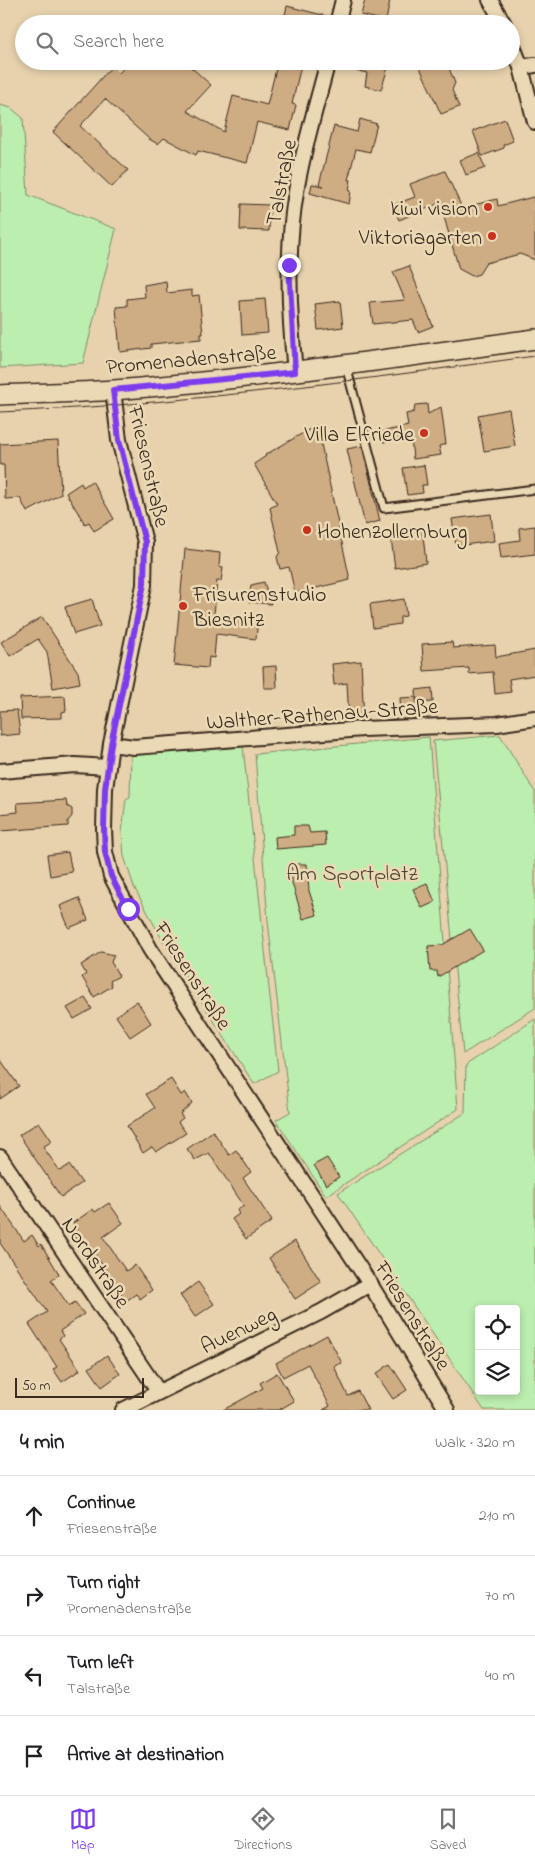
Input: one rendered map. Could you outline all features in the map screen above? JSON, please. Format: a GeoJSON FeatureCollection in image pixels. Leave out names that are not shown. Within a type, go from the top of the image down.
{"type":"FeatureCollection","features":[{"type":"Feature","properties":{"kind":"main road","name":"Promenadenstraße"},"geometry":{"type":"LineString","coordinates":[[0,395],[113,390],[295,372],[535,339]]}},
{"type":"Feature","properties":{"kind":"street"},"geometry":{"type":"LineString","coordinates":[[339,15],[343,0]]}},
{"type":"Feature","properties":{"kind":"street"},"geometry":{"type":"LineString","coordinates":[[490,0],[499,15]]}},
{"type":"Feature","properties":{"kind":"street"},"geometry":{"type":"LineString","coordinates":[[520,54],[528,66],[535,122]]}},
{"type":"Feature","properties":{"kind":"street","name":"Talstraße"},"geometry":{"type":"LineString","coordinates":[[295,372],[289,265],[291,227],[296,190],[326,70]]}},
{"type":"Feature","properties":{"kind":"street","name":"Friesenstraße"},"geometry":{"type":"LineString","coordinates":[[113,390],[119,440],[145,542],[145,562],[144,584],[108,767],[104,829],[105,852],[111,876],[150,949],[370,1284],[447,1410]]}},
{"type":"Feature","properties":{"kind":"street","name":"Walther-Rathenau-Straße"},"geometry":{"type":"LineString","coordinates":[[111,744],[134,747],[363,729],[497,724],[535,718]]}},
{"type":"Feature","properties":{"kind":"street"},"geometry":{"type":"LineString","coordinates":[[0,771],[75,765],[108,767]]}},
{"type":"Feature","properties":{"kind":"street","name":"Nordstraße"},"geometry":{"type":"LineString","coordinates":[[0,1157],[158,1391]]}},
{"type":"Feature","properties":{"kind":"street","name":"Auenweg"},"geometry":{"type":"LineString","coordinates":[[123,1410],[158,1391],[321,1312],[370,1284]]}},
{"type":"Feature","properties":{"kind":"lane"},"geometry":{"type":"LineString","coordinates":[[346,365],[384,508],[535,489]]}},
{"type":"Feature","properties":{"kind":"green space"},"geometry":{"type":"Polygon","coordinates":[[[0,105],[11,108],[23,118],[28,195],[116,229],[83,363],[0,368],[0,105]]]}},
{"type":"Feature","properties":{"kind":"green space"},"geometry":{"type":"Polygon","coordinates":[[[500,735],[535,792],[535,1008],[463,1054],[433,741],[500,735]]]}},
{"type":"Feature","properties":{"kind":"green space","name":"Am Sportplatz"},"geometry":{"type":"Polygon","coordinates":[[[429,737],[458,1109],[326,1196],[276,1120],[290,1112],[268,921],[255,754],[429,737]]]}},
{"type":"Feature","properties":{"kind":"green space"},"geometry":{"type":"Polygon","coordinates":[[[243,747],[278,1071],[254,1084],[163,941],[134,887],[124,856],[122,832],[126,799],[130,797],[131,755],[243,747]]]}},
{"type":"Feature","properties":{"kind":"green space"},"geometry":{"type":"Polygon","coordinates":[[[535,1019],[535,1410],[484,1410],[338,1193],[465,1113],[466,1065],[535,1019]]]}},
{"type":"Feature","properties":{"kind":"building"},"geometry":{"type":"Polygon","coordinates":[[[365,0],[390,0],[387,15],[361,15],[365,0]]]}},
{"type":"Feature","properties":{"kind":"building"},"geometry":{"type":"Polygon","coordinates":[[[287,6],[322,15],[285,15],[287,6]]]}},
{"type":"Feature","properties":{"kind":"building"},"geometry":{"type":"Polygon","coordinates":[[[108,70],[116,70],[119,73],[122,70],[194,70],[211,85],[187,111],[224,132],[233,96],[267,105],[276,70],[300,70],[292,104],[296,105],[290,130],[257,122],[247,163],[198,151],[196,155],[164,138],[158,144],[149,139],[105,99],[80,126],[128,170],[112,187],[53,132],[108,70]]]}},
{"type":"Feature","properties":{"kind":"building"},"geometry":{"type":"Polygon","coordinates":[[[353,70],[387,70],[381,90],[365,86],[367,73],[353,70]]]}},
{"type":"Feature","properties":{"kind":"building"},"geometry":{"type":"Polygon","coordinates":[[[421,70],[450,70],[455,83],[452,90],[459,107],[441,114],[421,70]]]}},
{"type":"Feature","properties":{"kind":"building"},"geometry":{"type":"Polygon","coordinates":[[[360,119],[377,124],[370,152],[356,149],[348,180],[351,180],[349,204],[310,193],[312,184],[324,186],[319,185],[334,126],[357,132],[360,119]]]}},
{"type":"Feature","properties":{"kind":"building"},"geometry":{"type":"Polygon","coordinates":[[[505,119],[513,141],[503,145],[504,148],[482,156],[473,131],[505,119]]]}},
{"type":"Feature","properties":{"kind":"building"},"geometry":{"type":"Polygon","coordinates":[[[479,153],[485,168],[466,175],[460,160],[479,153]]]}},
{"type":"Feature","properties":{"kind":"building","name":"Viktoriagarten"},"geometry":{"type":"Polygon","coordinates":[[[445,171],[462,208],[497,199],[498,206],[533,197],[535,205],[535,260],[520,254],[486,263],[479,274],[472,276],[459,269],[440,203],[399,220],[393,205],[415,197],[410,184],[445,171]]]}},
{"type":"Feature","properties":{"kind":"building"},"geometry":{"type":"Polygon","coordinates":[[[241,204],[270,205],[269,231],[240,230],[241,204]]]}},
{"type":"Feature","properties":{"kind":"building"},"geometry":{"type":"Polygon","coordinates":[[[409,266],[433,326],[418,332],[413,320],[373,324],[370,303],[405,300],[393,272],[409,266]]]}},
{"type":"Feature","properties":{"kind":"building"},"geometry":{"type":"Polygon","coordinates":[[[166,281],[167,293],[192,290],[192,296],[199,295],[203,334],[201,334],[201,339],[151,344],[151,348],[120,352],[116,307],[127,306],[127,299],[145,297],[144,285],[166,281]]]}},
{"type":"Feature","properties":{"kind":"building"},"geometry":{"type":"Polygon","coordinates":[[[265,299],[268,333],[242,335],[240,301],[265,299]]]}},
{"type":"Feature","properties":{"kind":"building"},"geometry":{"type":"Polygon","coordinates":[[[340,301],[343,327],[318,330],[315,304],[340,301]]]}},
{"type":"Feature","properties":{"kind":"building","name":"Villa Elfriede"},"geometry":{"type":"Polygon","coordinates":[[[427,404],[428,414],[441,407],[446,444],[439,446],[441,455],[413,459],[411,438],[383,442],[381,432],[408,426],[406,414],[414,412],[415,405],[427,404]]]}},
{"type":"Feature","properties":{"kind":"building"},"geometry":{"type":"Polygon","coordinates":[[[509,409],[515,446],[484,451],[478,415],[509,409]]]}},
{"type":"Feature","properties":{"kind":"building","name":"Hohenzollernburg"},"geometry":{"type":"Polygon","coordinates":[[[317,425],[350,580],[295,593],[289,567],[280,569],[277,557],[280,552],[270,508],[277,504],[254,464],[265,455],[317,425]]]}},
{"type":"Feature","properties":{"kind":"building"},"geometry":{"type":"Polygon","coordinates":[[[58,441],[61,494],[27,512],[20,498],[5,499],[4,465],[0,465],[0,444],[58,441]]]}},
{"type":"Feature","properties":{"kind":"building"},"geometry":{"type":"Polygon","coordinates":[[[362,446],[380,521],[365,525],[347,449],[362,446]]]}},
{"type":"Feature","properties":{"kind":"building"},"geometry":{"type":"Polygon","coordinates":[[[424,465],[427,485],[422,485],[423,493],[407,495],[403,468],[424,465]]]}},
{"type":"Feature","properties":{"kind":"building"},"geometry":{"type":"Polygon","coordinates":[[[92,481],[114,519],[94,531],[89,522],[85,524],[66,493],[81,483],[83,487],[92,481]]]}},
{"type":"Feature","properties":{"kind":"building"},"geometry":{"type":"Polygon","coordinates":[[[491,514],[494,541],[456,546],[452,519],[491,514]]]}},
{"type":"Feature","properties":{"kind":"building"},"geometry":{"type":"Polygon","coordinates":[[[422,526],[426,563],[395,568],[390,531],[422,526]]]}},
{"type":"Feature","properties":{"kind":"building"},"geometry":{"type":"Polygon","coordinates":[[[535,526],[535,554],[501,558],[499,543],[520,540],[519,528],[535,526]]]}},
{"type":"Feature","properties":{"kind":"building"},"geometry":{"type":"Polygon","coordinates":[[[185,549],[220,553],[219,567],[223,568],[221,581],[217,581],[214,615],[258,619],[256,639],[216,634],[214,658],[209,657],[208,668],[174,665],[185,549]]]}},
{"type":"Feature","properties":{"kind":"building"},"geometry":{"type":"Polygon","coordinates":[[[264,582],[271,604],[249,602],[251,585],[264,582]]]}},
{"type":"Feature","properties":{"kind":"building"},"geometry":{"type":"Polygon","coordinates":[[[92,599],[100,626],[74,634],[65,607],[92,599]]]}},
{"type":"Feature","properties":{"kind":"building"},"geometry":{"type":"Polygon","coordinates":[[[404,599],[406,616],[400,617],[400,624],[373,628],[370,604],[404,599]]]}},
{"type":"Feature","properties":{"kind":"building"},"geometry":{"type":"Polygon","coordinates":[[[42,617],[78,672],[80,683],[53,688],[47,652],[38,639],[10,656],[1,642],[42,617]]]}},
{"type":"Feature","properties":{"kind":"building"},"geometry":{"type":"Polygon","coordinates":[[[452,642],[453,648],[495,645],[496,657],[535,650],[535,675],[509,679],[511,692],[495,694],[493,672],[469,674],[469,668],[424,671],[422,644],[452,642]]]}},
{"type":"Feature","properties":{"kind":"building"},"geometry":{"type":"Polygon","coordinates":[[[361,661],[364,720],[349,721],[347,683],[334,685],[332,664],[361,661]]]}},
{"type":"Feature","properties":{"kind":"building"},"geometry":{"type":"Polygon","coordinates":[[[276,666],[277,688],[264,688],[263,667],[276,666]]]}},
{"type":"Feature","properties":{"kind":"building"},"geometry":{"type":"Polygon","coordinates":[[[432,688],[433,702],[417,703],[416,690],[432,688]]]}},
{"type":"Feature","properties":{"kind":"building"},"geometry":{"type":"Polygon","coordinates":[[[65,696],[66,711],[62,712],[62,718],[21,719],[20,698],[65,696]]]}},
{"type":"Feature","properties":{"kind":"building"},"geometry":{"type":"Polygon","coordinates":[[[416,697],[417,712],[401,714],[400,698],[416,697]]]}},
{"type":"Feature","properties":{"kind":"building"},"geometry":{"type":"Polygon","coordinates":[[[17,710],[20,734],[0,736],[0,711],[17,710]]]}},
{"type":"Feature","properties":{"kind":"building"},"geometry":{"type":"Polygon","coordinates":[[[66,800],[67,806],[72,809],[72,816],[68,821],[68,826],[0,831],[0,814],[18,812],[17,803],[66,800]]]}},
{"type":"Feature","properties":{"kind":"building"},"geometry":{"type":"Polygon","coordinates":[[[294,826],[308,826],[310,833],[325,832],[326,845],[276,849],[275,837],[294,835],[294,826]]]}},
{"type":"Feature","properties":{"kind":"building"},"geometry":{"type":"Polygon","coordinates":[[[68,852],[72,872],[50,876],[47,855],[68,852]]]}},
{"type":"Feature","properties":{"kind":"building"},"geometry":{"type":"Polygon","coordinates":[[[291,864],[307,864],[309,891],[317,915],[303,919],[292,883],[291,864]]]}},
{"type":"Feature","properties":{"kind":"building"},"geometry":{"type":"Polygon","coordinates":[[[427,883],[435,902],[422,908],[413,889],[427,883]]]}},
{"type":"Feature","properties":{"kind":"building"},"geometry":{"type":"Polygon","coordinates":[[[79,898],[88,920],[69,928],[60,906],[79,898]]]}},
{"type":"Feature","properties":{"kind":"building"},"geometry":{"type":"Polygon","coordinates":[[[470,929],[483,950],[438,977],[437,971],[430,971],[428,946],[442,945],[470,929]]]}},
{"type":"Feature","properties":{"kind":"building"},"geometry":{"type":"Polygon","coordinates":[[[101,952],[114,955],[111,962],[119,976],[110,981],[112,986],[94,997],[82,977],[86,974],[81,965],[101,952]]]}},
{"type":"Feature","properties":{"kind":"building"},"geometry":{"type":"Polygon","coordinates":[[[85,998],[92,1009],[74,1019],[67,1008],[85,998]]]}},
{"type":"Feature","properties":{"kind":"building"},"geometry":{"type":"Polygon","coordinates":[[[137,1001],[151,1023],[130,1037],[116,1016],[137,1001]]]}},
{"type":"Feature","properties":{"kind":"building"},"geometry":{"type":"Polygon","coordinates":[[[0,1059],[19,1086],[0,1099],[0,1059]]]}},
{"type":"Feature","properties":{"kind":"building"},"geometry":{"type":"Polygon","coordinates":[[[171,1079],[181,1095],[185,1092],[192,1103],[180,1114],[183,1118],[178,1122],[186,1133],[156,1152],[152,1147],[143,1153],[127,1126],[155,1108],[146,1094],[171,1079]]]}},
{"type":"Feature","properties":{"kind":"building"},"geometry":{"type":"Polygon","coordinates":[[[39,1122],[52,1141],[43,1147],[60,1171],[69,1165],[82,1183],[61,1197],[19,1135],[39,1122]]]}},
{"type":"Feature","properties":{"kind":"building"},"geometry":{"type":"Polygon","coordinates":[[[213,1131],[229,1155],[236,1150],[251,1172],[243,1178],[272,1221],[246,1239],[232,1219],[239,1214],[237,1210],[244,1206],[209,1153],[195,1160],[187,1149],[213,1131]]]}},
{"type":"Feature","properties":{"kind":"building"},"geometry":{"type":"Polygon","coordinates":[[[327,1158],[339,1177],[326,1185],[314,1165],[327,1158]]]}},
{"type":"Feature","properties":{"kind":"building"},"geometry":{"type":"Polygon","coordinates":[[[109,1203],[123,1223],[103,1237],[126,1271],[135,1265],[152,1290],[140,1299],[136,1294],[126,1301],[85,1239],[73,1238],[77,1229],[73,1223],[93,1209],[95,1212],[109,1203]]]}},
{"type":"Feature","properties":{"kind":"building"},"geometry":{"type":"Polygon","coordinates":[[[0,1206],[24,1241],[32,1235],[39,1246],[41,1244],[59,1274],[51,1280],[69,1306],[75,1302],[84,1314],[60,1331],[63,1336],[59,1339],[80,1370],[62,1382],[53,1369],[57,1367],[29,1324],[47,1312],[0,1243],[0,1206]]]}},
{"type":"Feature","properties":{"kind":"building"},"geometry":{"type":"Polygon","coordinates":[[[295,1241],[321,1282],[295,1299],[269,1258],[295,1241]]]}},
{"type":"Feature","properties":{"kind":"building"},"geometry":{"type":"Polygon","coordinates":[[[198,1282],[214,1304],[195,1317],[180,1295],[198,1282]]]}},
{"type":"Feature","properties":{"kind":"building"},"geometry":{"type":"Polygon","coordinates":[[[327,1335],[342,1363],[334,1366],[348,1396],[358,1391],[368,1410],[323,1410],[330,1406],[308,1364],[283,1377],[276,1363],[327,1335]]]}},
{"type":"Feature","properties":{"kind":"building"},"geometry":{"type":"Polygon","coordinates":[[[107,1355],[120,1374],[102,1387],[89,1368],[107,1355]]]}},
{"type":"Feature","properties":{"kind":"building"},"geometry":{"type":"Polygon","coordinates":[[[390,1364],[407,1390],[393,1399],[376,1374],[390,1364]]]}},
{"type":"Feature","properties":{"kind":"building"},"geometry":{"type":"Polygon","coordinates":[[[277,1373],[294,1401],[279,1410],[223,1410],[263,1388],[260,1383],[277,1373]]]}},
{"type":"Feature","properties":{"kind":"tram line"},"geometry":{"type":"LineString","coordinates":[[0,412],[67,409],[201,398],[535,356]]}},
{"type":"Feature","properties":{"kind":"place","name":"kiwi vision"},"geometry":{"type":"Point","coordinates":[488,207]}},
{"type":"Feature","properties":{"kind":"place","name":"Viktoriagarten"},"geometry":{"type":"Point","coordinates":[492,236]}},
{"type":"Feature","properties":{"kind":"place","name":"Villa Elfriede"},"geometry":{"type":"Point","coordinates":[424,433]}},
{"type":"Feature","properties":{"kind":"place","name":"Hohenzollernburg"},"geometry":{"type":"Point","coordinates":[307,530]}},
{"type":"Feature","properties":{"kind":"place","name":"Frisurenstudio Biesnitz"},"geometry":{"type":"Point","coordinates":[183,606]}},
{"type":"Feature","properties":{"kind":"route"},"geometry":{"type":"LineString","coordinates":[[128,909],[111,876],[105,852],[105,789],[111,744],[144,584],[145,542],[119,440],[113,390],[295,372],[289,265]]}}]}
